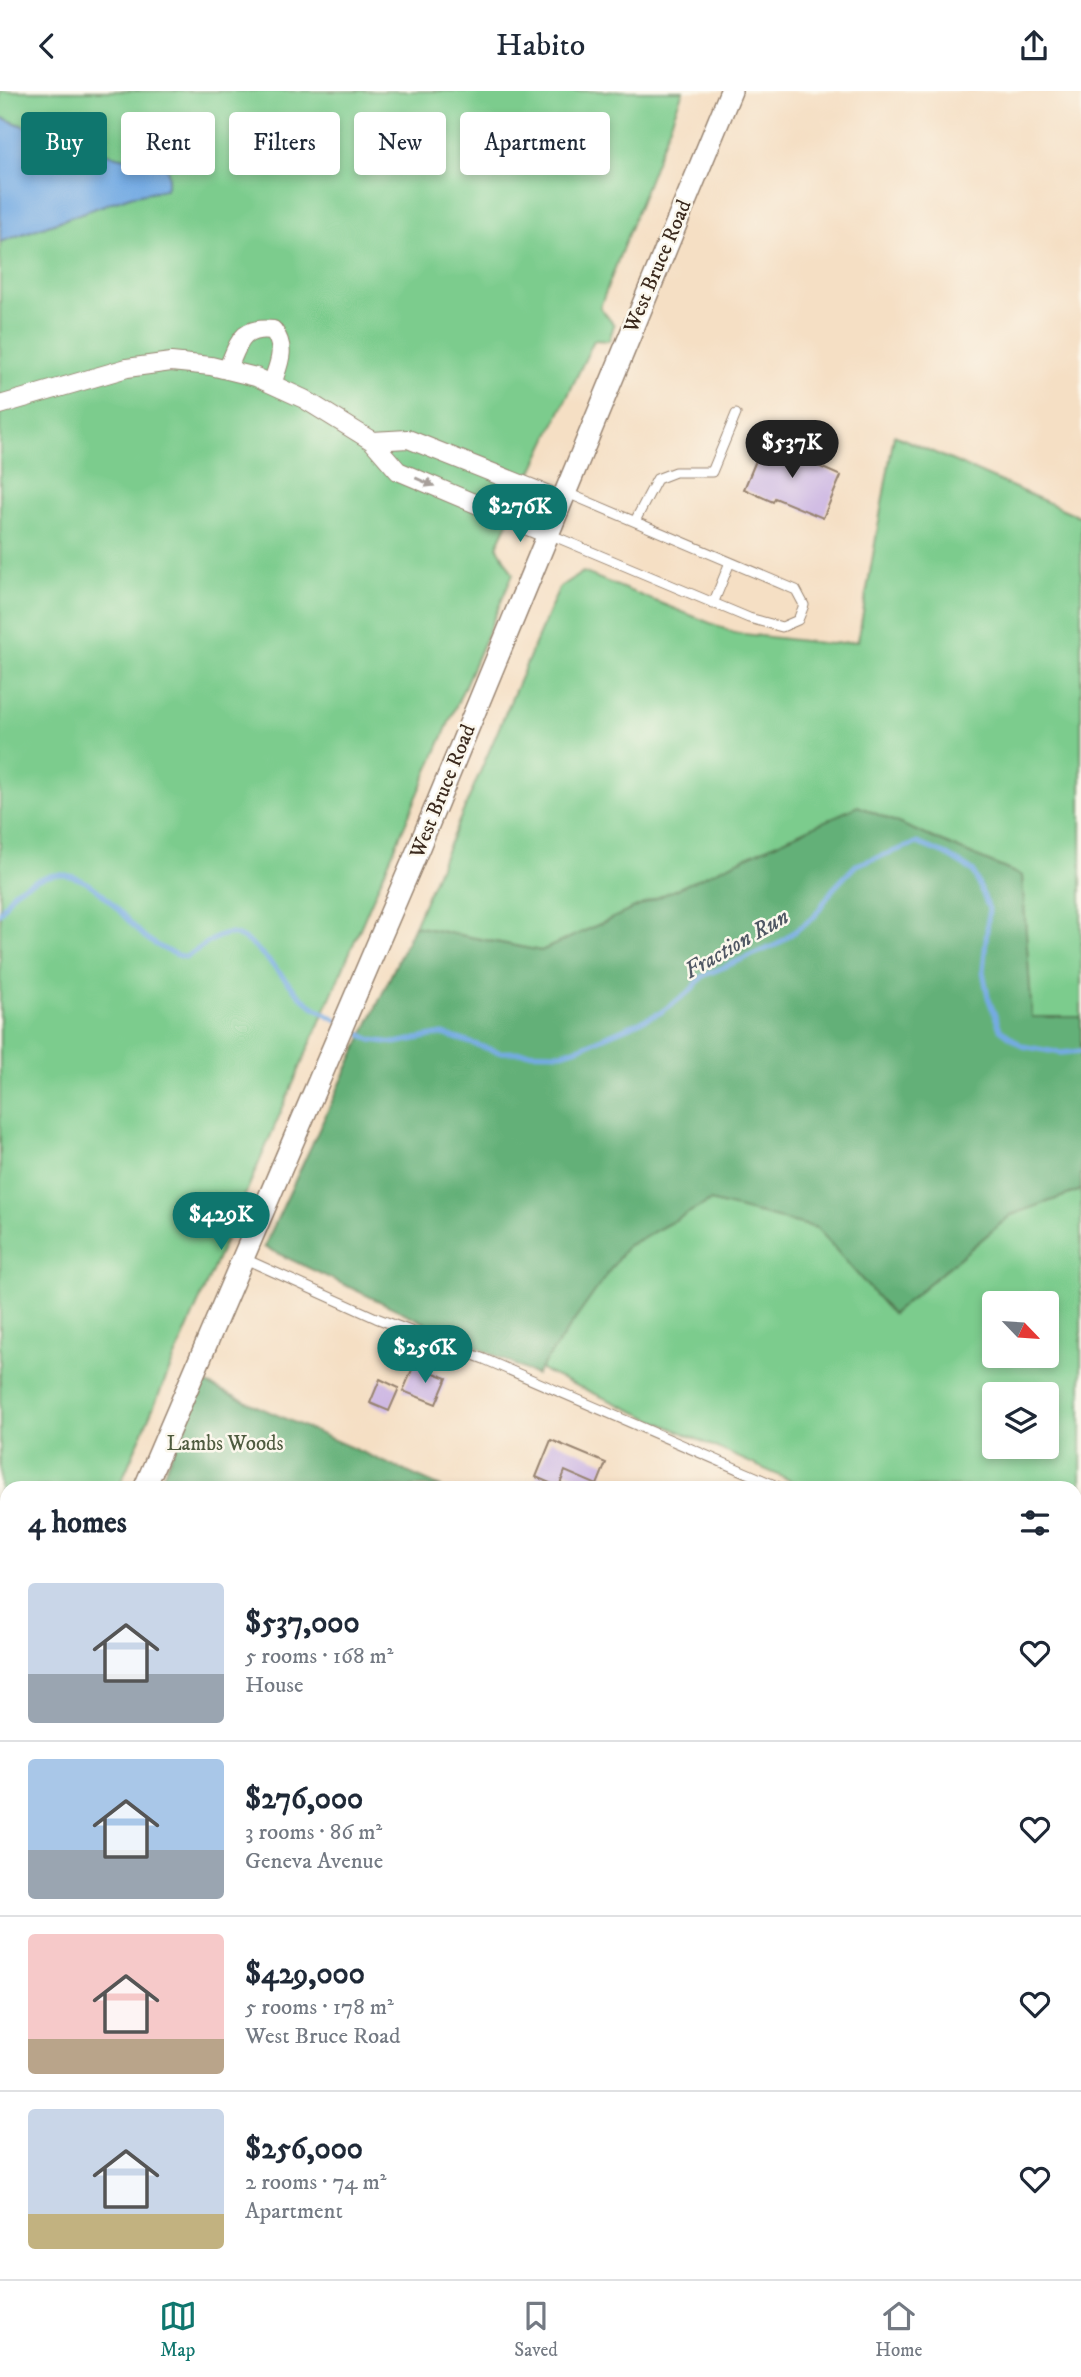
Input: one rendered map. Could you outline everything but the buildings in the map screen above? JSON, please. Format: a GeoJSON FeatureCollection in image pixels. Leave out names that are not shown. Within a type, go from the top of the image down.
{"type":"FeatureCollection","features":[{"type":"Feature","properties":{"kind":"street","name":"West Bruce Road"},"geometry":{"type":"LineString","coordinates":[[148,1481],[348,1014],[731,91]]}},
{"type":"Feature","properties":{"kind":"street"},"geometry":{"type":"LineString","coordinates":[[227,370],[242,337],[256,328],[273,330],[282,342],[282,355],[272,384]]}},
{"type":"Feature","properties":{"kind":"street"},"geometry":{"type":"LineString","coordinates":[[0,405],[127,368],[171,362],[227,370],[272,384],[304,399],[373,441],[398,471],[547,534]]}},
{"type":"Feature","properties":{"kind":"street"},"geometry":{"type":"LineString","coordinates":[[373,441],[408,439],[563,496]]}},
{"type":"Feature","properties":{"kind":"lane"},"geometry":{"type":"LineString","coordinates":[[635,521],[657,479],[675,472],[712,472],[736,414]]}},
{"type":"Feature","properties":{"kind":"lane"},"geometry":{"type":"LineString","coordinates":[[547,534],[713,604],[782,627],[799,620],[804,605],[796,590],[635,521],[563,496]]}},
{"type":"Feature","properties":{"kind":"lane"},"geometry":{"type":"LineString","coordinates":[[713,604],[730,562]]}},
{"type":"Feature","properties":{"kind":"lane"},"geometry":{"type":"LineString","coordinates":[[242,1257],[376,1318],[484,1359],[765,1481]]}},
{"type":"Feature","properties":{"kind":"green space"},"geometry":{"type":"Polygon","coordinates":[[[0,91],[683,91],[600,307],[614,325],[609,341],[594,340],[497,546],[513,574],[122,1481],[0,1481],[0,91]]]}},
{"type":"Feature","properties":{"kind":"green space"},"geometry":{"type":"Polygon","coordinates":[[[894,435],[1081,517],[1081,1017],[1032,1018],[1022,876],[858,806],[541,951],[414,926],[559,588],[583,572],[735,633],[830,644],[858,641],[894,435]]]}},
{"type":"Feature","properties":{"kind":"green space"},"geometry":{"type":"Polygon","coordinates":[[[858,806],[1022,876],[1032,1017],[1081,1017],[1081,1190],[1011,1215],[892,1314],[817,1228],[710,1201],[627,1246],[536,1375],[264,1247],[414,926],[541,951],[858,806]]]}},
{"type":"Feature","properties":{"kind":"green space"},"geometry":{"type":"Polygon","coordinates":[[[1081,1190],[1081,1481],[791,1481],[539,1369],[627,1246],[710,1201],[817,1228],[892,1314],[1011,1215],[1081,1190]]]}},
{"type":"Feature","properties":{"kind":"green space","name":"Lambs Woods"},"geometry":{"type":"Polygon","coordinates":[[[202,1382],[427,1481],[161,1481],[202,1382]]]}},
{"type":"Feature","properties":{"kind":"water"},"geometry":{"type":"Polygon","coordinates":[[[0,117],[21,125],[21,175],[107,175],[107,154],[121,157],[121,175],[169,175],[166,189],[130,196],[0,242],[0,117]]]}},
{"type":"Feature","properties":{"kind":"waterway","name":"Fraction Run"},"geometry":{"type":"LineString","coordinates":[[347,1026],[371,1040],[395,1043],[443,1034],[499,1052],[562,1053],[581,1047],[660,1013],[690,991],[703,976],[778,944],[814,917],[833,889],[856,865],[917,843],[947,855],[973,871],[989,909],[983,971],[988,997],[1000,1029],[1022,1046],[1061,1053],[1081,1051]]}},
{"type":"Feature","properties":{"kind":"waterway","name":"Fraction Run"},"geometry":{"type":"LineString","coordinates":[[0,913],[12,894],[24,885],[56,875],[71,876],[99,891],[146,938],[175,954],[185,957],[217,937],[237,935],[258,950],[306,1001],[339,1021]]}}]}
